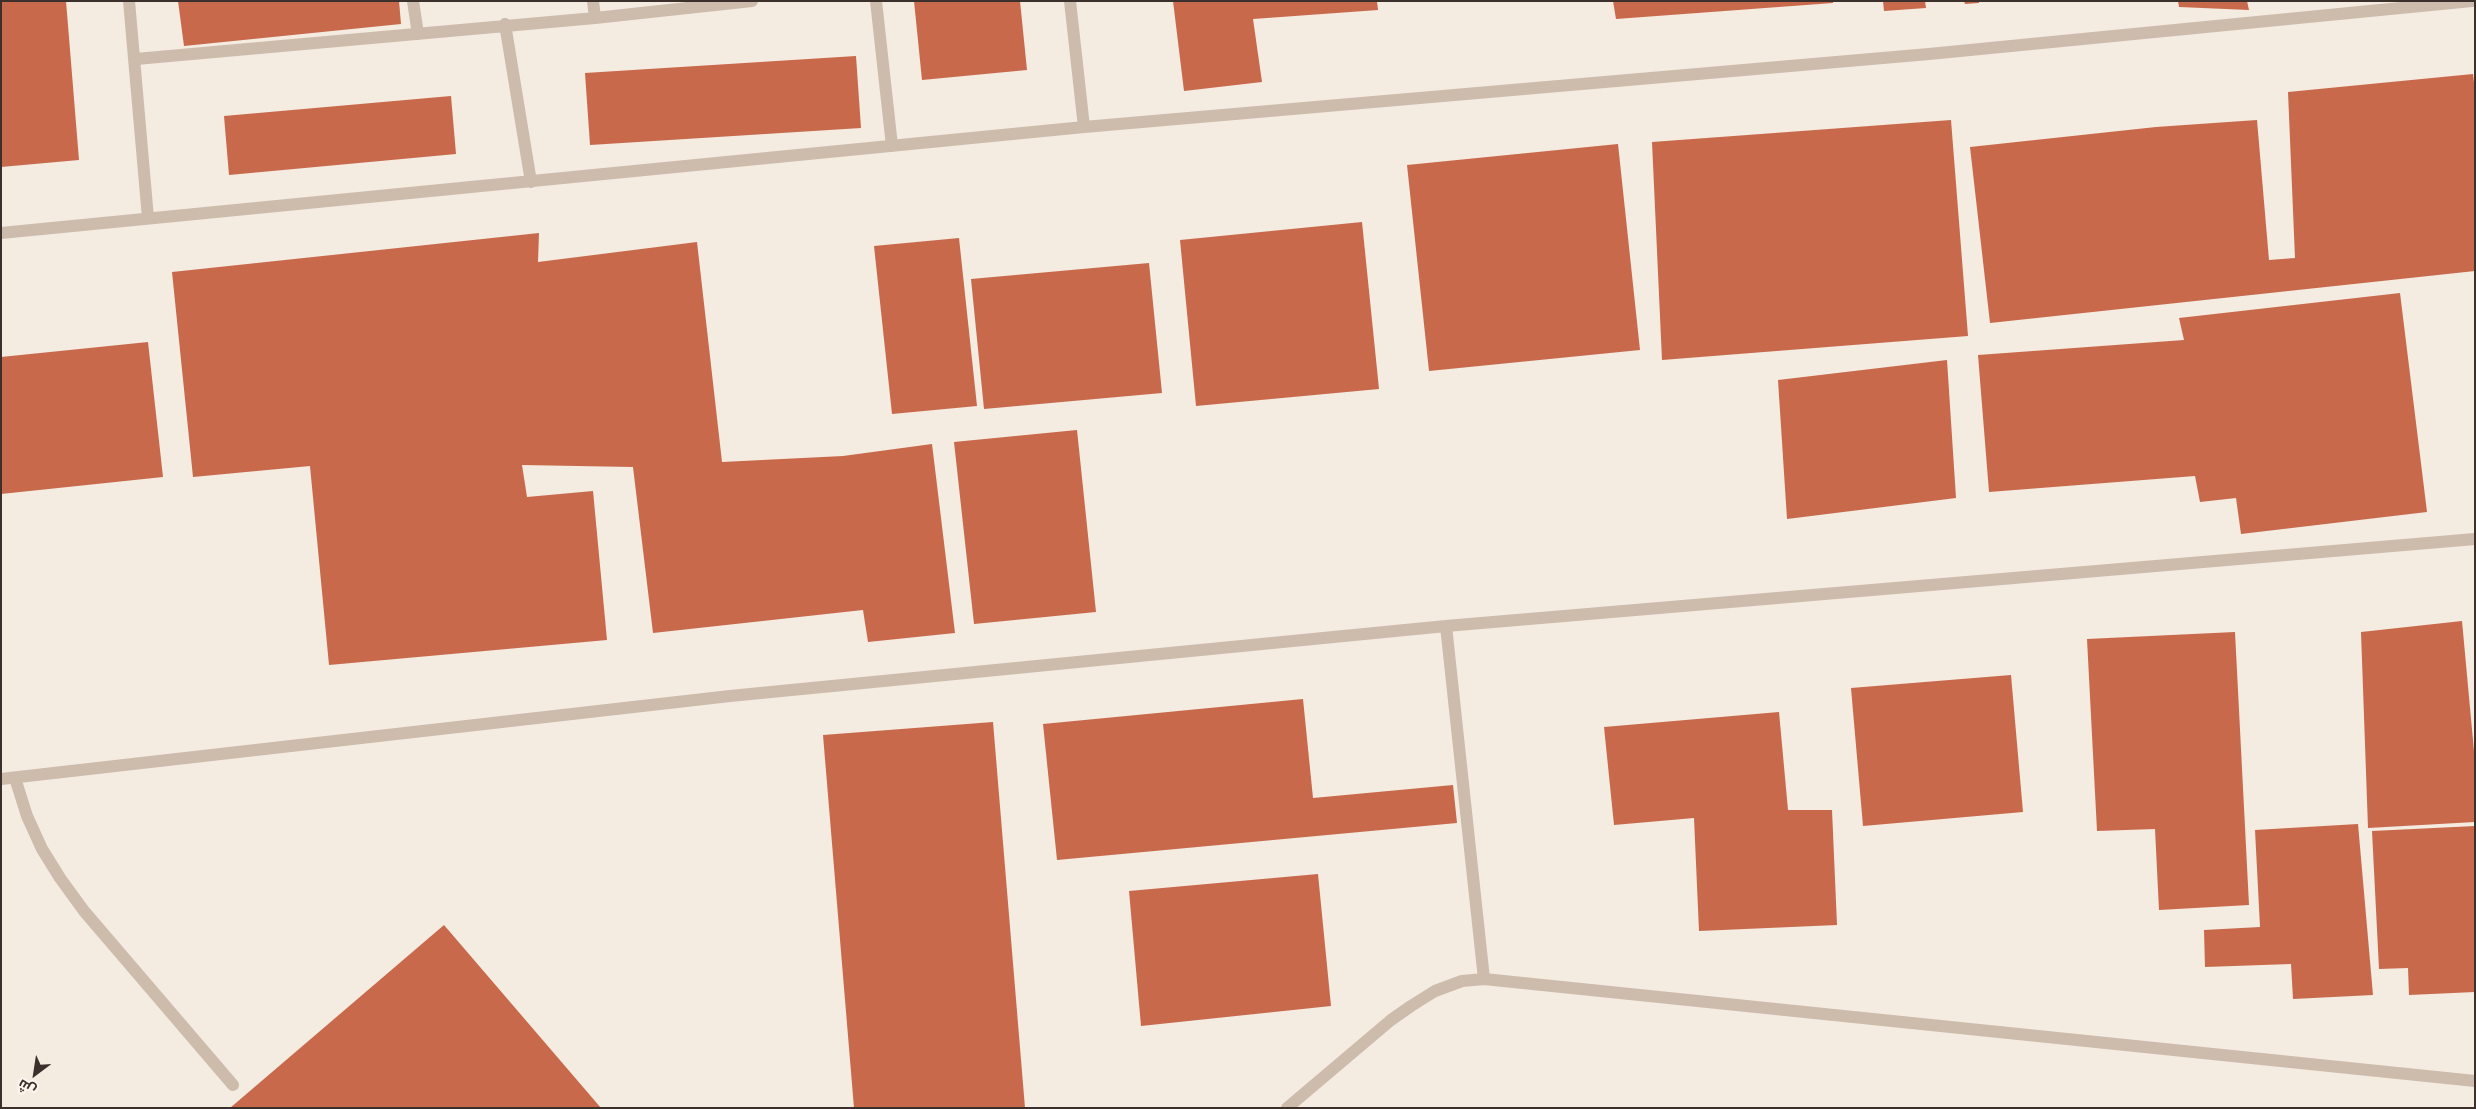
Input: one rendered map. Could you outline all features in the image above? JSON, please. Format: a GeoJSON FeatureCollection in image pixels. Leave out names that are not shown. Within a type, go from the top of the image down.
{"type":"FeatureCollection","features":[{"type":"Feature","properties":{"kind":"lane"},"geometry":{"type":"LineString","coordinates":[[129,1],[136,59],[148,218]]}},
{"type":"Feature","properties":{"kind":"lane"},"geometry":{"type":"LineString","coordinates":[[413,1],[418,34]]}},
{"type":"Feature","properties":{"kind":"lane"},"geometry":{"type":"LineString","coordinates":[[593,1],[595,18]]}},
{"type":"Feature","properties":{"kind":"lane"},"geometry":{"type":"LineString","coordinates":[[136,59],[418,34],[505,24],[595,18],[752,1]]}},
{"type":"Feature","properties":{"kind":"lane"},"geometry":{"type":"LineString","coordinates":[[876,1],[892,146]]}},
{"type":"Feature","properties":{"kind":"lane"},"geometry":{"type":"LineString","coordinates":[[1070,1],[1084,127]]}},
{"type":"Feature","properties":{"kind":"lane"},"geometry":{"type":"LineString","coordinates":[[1,233],[1084,127],[1939,53],[2472,1]]}},
{"type":"Feature","properties":{"kind":"lane"},"geometry":{"type":"LineString","coordinates":[[505,24],[531,182]]}},
{"type":"Feature","properties":{"kind":"lane"},"geometry":{"type":"LineString","coordinates":[[1,779],[730,696],[1446,626],[2475,540]]}},
{"type":"Feature","properties":{"kind":"lane"},"geometry":{"type":"LineString","coordinates":[[1446,626],[1484,979]]}},
{"type":"Feature","properties":{"kind":"lane"},"geometry":{"type":"LineString","coordinates":[[15,778],[30,824],[42,849],[60,878],[84,911],[234,1085]]}},
{"type":"Feature","properties":{"kind":"lane"},"geometry":{"type":"LineString","coordinates":[[1287,1108],[1390,1020],[1410,1006],[1435,991],[1462,981],[1484,979],[2475,1081]]}},
{"type":"Feature","properties":{"kind":"building"},"geometry":{"type":"Polygon","coordinates":[[[1,1],[66,1],[79,160],[1,167],[1,1]]]}},
{"type":"Feature","properties":{"kind":"building"},"geometry":{"type":"Polygon","coordinates":[[[178,1],[399,1],[401,24],[184,46],[178,1]]]}},
{"type":"Feature","properties":{"kind":"building"},"geometry":{"type":"Polygon","coordinates":[[[914,1],[1020,1],[1027,70],[922,80],[914,1]]]}},
{"type":"Feature","properties":{"kind":"building"},"geometry":{"type":"Polygon","coordinates":[[[1173,1],[1377,1],[1378,10],[1253,19],[1262,82],[1184,91],[1173,1]]]}},
{"type":"Feature","properties":{"kind":"building"},"geometry":{"type":"Polygon","coordinates":[[[1613,1],[1833,1],[1833,3],[1616,19],[1613,1]]]}},
{"type":"Feature","properties":{"kind":"building"},"geometry":{"type":"Polygon","coordinates":[[[1883,1],[1925,1],[1926,8],[1884,11],[1883,1]]]}},
{"type":"Feature","properties":{"kind":"building"},"geometry":{"type":"Polygon","coordinates":[[[1964,1],[1979,1],[1979,3],[1965,4],[1964,1]]]}},
{"type":"Feature","properties":{"kind":"building"},"geometry":{"type":"Polygon","coordinates":[[[2178,1],[2247,1],[2249,10],[2179,7],[2178,1]]]}},
{"type":"Feature","properties":{"kind":"building"},"geometry":{"type":"Polygon","coordinates":[[[856,56],[861,128],[590,145],[585,73],[856,56]]]}},
{"type":"Feature","properties":{"kind":"building"},"geometry":{"type":"Polygon","coordinates":[[[2473,74],[2475,91],[2475,271],[1990,323],[1970,147],[2156,127],[2257,120],[2269,260],[2295,258],[2288,92],[2473,74]]]}},
{"type":"Feature","properties":{"kind":"building"},"geometry":{"type":"Polygon","coordinates":[[[451,96],[456,154],[229,175],[224,116],[451,96]]]}},
{"type":"Feature","properties":{"kind":"building"},"geometry":{"type":"Polygon","coordinates":[[[1951,120],[1968,336],[1662,360],[1652,142],[1951,120]]]}},
{"type":"Feature","properties":{"kind":"building"},"geometry":{"type":"Polygon","coordinates":[[[1618,144],[1640,350],[1429,371],[1407,165],[1618,144]]]}},
{"type":"Feature","properties":{"kind":"building"},"geometry":{"type":"Polygon","coordinates":[[[1362,222],[1379,389],[1196,406],[1180,240],[1362,222]]]}},
{"type":"Feature","properties":{"kind":"building"},"geometry":{"type":"Polygon","coordinates":[[[539,233],[538,262],[697,242],[722,462],[843,456],[932,444],[955,633],[868,642],[863,610],[653,633],[633,467],[522,465],[527,497],[593,491],[607,640],[329,665],[310,466],[193,477],[172,272],[539,233]]]}},
{"type":"Feature","properties":{"kind":"building"},"geometry":{"type":"Polygon","coordinates":[[[959,238],[977,406],[892,414],[874,246],[959,238]]]}},
{"type":"Feature","properties":{"kind":"building"},"geometry":{"type":"Polygon","coordinates":[[[1149,263],[1162,393],[984,409],[971,279],[1149,263]]]}},
{"type":"Feature","properties":{"kind":"building"},"geometry":{"type":"Polygon","coordinates":[[[2400,293],[2427,512],[2241,534],[2236,498],[2200,502],[2195,476],[1989,492],[1978,355],[2184,340],[2179,318],[2400,293]]]}},
{"type":"Feature","properties":{"kind":"building"},"geometry":{"type":"Polygon","coordinates":[[[148,342],[163,477],[1,494],[1,357],[148,342]]]}},
{"type":"Feature","properties":{"kind":"building"},"geometry":{"type":"Polygon","coordinates":[[[1947,360],[1956,498],[1787,519],[1778,380],[1947,360]]]}},
{"type":"Feature","properties":{"kind":"building"},"geometry":{"type":"Polygon","coordinates":[[[1077,430],[1096,612],[974,624],[954,442],[1077,430]]]}},
{"type":"Feature","properties":{"kind":"building"},"geometry":{"type":"Polygon","coordinates":[[[2462,621],[2475,762],[2475,822],[2368,828],[2361,632],[2462,621]]]}},
{"type":"Feature","properties":{"kind":"building"},"geometry":{"type":"Polygon","coordinates":[[[2235,632],[2249,905],[2159,910],[2155,829],[2097,831],[2087,639],[2235,632]]]}},
{"type":"Feature","properties":{"kind":"building"},"geometry":{"type":"Polygon","coordinates":[[[2011,675],[2023,812],[1863,826],[1851,688],[2011,675]]]}},
{"type":"Feature","properties":{"kind":"building"},"geometry":{"type":"Polygon","coordinates":[[[1303,699],[1313,798],[1453,785],[1457,823],[1057,860],[1043,724],[1303,699]]]}},
{"type":"Feature","properties":{"kind":"building"},"geometry":{"type":"Polygon","coordinates":[[[1779,712],[1788,810],[1832,810],[1837,925],[1699,931],[1694,818],[1614,825],[1604,727],[1779,712]]]}},
{"type":"Feature","properties":{"kind":"building"},"geometry":{"type":"Polygon","coordinates":[[[993,722],[1025,1108],[854,1108],[823,735],[993,722]]]}},
{"type":"Feature","properties":{"kind":"building"},"geometry":{"type":"Polygon","coordinates":[[[2358,824],[2373,995],[2293,999],[2291,964],[2205,967],[2204,930],[2260,927],[2255,830],[2358,824]]]}},
{"type":"Feature","properties":{"kind":"building"},"geometry":{"type":"Polygon","coordinates":[[[2475,826],[2475,992],[2409,995],[2408,968],[2379,969],[2372,831],[2475,826]]]}},
{"type":"Feature","properties":{"kind":"building"},"geometry":{"type":"Polygon","coordinates":[[[1318,874],[1331,1006],[1141,1026],[1129,891],[1318,874]]]}},
{"type":"Feature","properties":{"kind":"building"},"geometry":{"type":"Polygon","coordinates":[[[444,925],[601,1108],[230,1108],[444,925]]]}}]}
